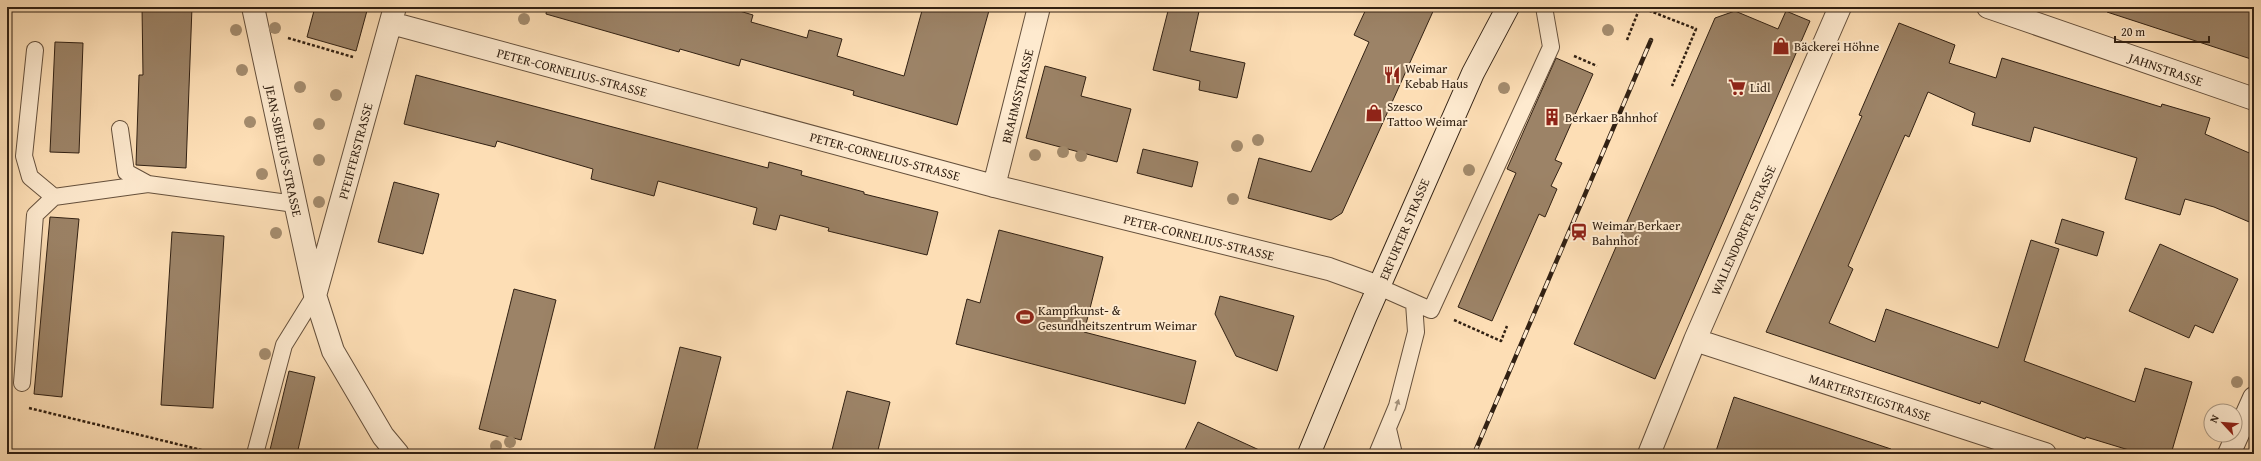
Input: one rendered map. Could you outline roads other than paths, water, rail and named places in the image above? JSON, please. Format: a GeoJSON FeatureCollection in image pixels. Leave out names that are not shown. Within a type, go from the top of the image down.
{"type":"FeatureCollection","features":[{"type":"Feature","properties":{"kind":"street","name":"JEAN-SIBELIUS-STRASSE"},"geometry":{"type":"LineString","coordinates":[[253,7],[315,295],[333,351],[383,436],[398,454]]}},
{"type":"Feature","properties":{"kind":"street","name":"BRAHMSSTRASSE"},"geometry":{"type":"LineString","coordinates":[[994,186],[1040,7]]}},
{"type":"Feature","properties":{"kind":"street","name":"ERFURTER STRASSE"},"geometry":{"type":"LineString","coordinates":[[1309,454],[1379,287],[1473,72],[1508,7]]}},
{"type":"Feature","properties":{"kind":"street","name":"WALLENDORFER STRASSE"},"geometry":{"type":"LineString","coordinates":[[1649,454],[1695,340],[1840,7]]}},
{"type":"Feature","properties":{"kind":"street","name":"JAHNSTRASSE"},"geometry":{"type":"LineString","coordinates":[[1988,7],[2254,99]]}},
{"type":"Feature","properties":{"kind":"street","name":"PETER-CORNELIUS-STRASSE"},"geometry":{"type":"LineString","coordinates":[[393,15],[994,186],[1329,269],[1379,287]]}},
{"type":"Feature","properties":{"kind":"street","name":"PFEIFFERSTRASSE"},"geometry":{"type":"LineString","coordinates":[[315,295],[393,15]]}},
{"type":"Feature","properties":{"kind":"street","name":"MARTERSTEIGSTRASSE"},"geometry":{"type":"LineString","coordinates":[[1695,340],[2045,454]]}},
{"type":"Feature","properties":{"kind":"street"},"geometry":{"type":"LineString","coordinates":[[2229,454],[2254,398]]}},
{"type":"Feature","properties":{"kind":"lane"},"geometry":{"type":"LineString","coordinates":[[1379,287],[1431,310],[1551,47],[1544,7]]}},
{"type":"Feature","properties":{"kind":"lane"},"geometry":{"type":"LineString","coordinates":[[34,50],[24,156],[30,177],[54,197]]}},
{"type":"Feature","properties":{"kind":"lane"},"geometry":{"type":"LineString","coordinates":[[120,129],[126,172],[148,184]]}},
{"type":"Feature","properties":{"kind":"lane"},"geometry":{"type":"LineString","coordinates":[[22,383],[35,215],[54,197],[148,184],[295,204]]}},
{"type":"Feature","properties":{"kind":"lane"},"geometry":{"type":"LineString","coordinates":[[255,454],[284,345],[315,295]]}},
{"type":"Feature","properties":{"kind":"lane"},"geometry":{"type":"LineString","coordinates":[[1377,454],[1397,406],[1416,332],[1414,303]]}},
{"type":"Feature","properties":{"kind":"lane"},"geometry":{"type":"LineString","coordinates":[[1388,430],[1394,454]]}},
{"type":"Feature","properties":{"kind":"railway"},"geometry":{"type":"LineString","coordinates":[[1474,454],[1651,40]]}},
{"type":"Feature","properties":{"kind":"place","name":"Bäckerei Höhne"},"geometry":{"type":"Point","coordinates":[1781,46]}},
{"type":"Feature","properties":{"kind":"place","name":"Weimar Kebab Haus"},"geometry":{"type":"Point","coordinates":[1392,75]}},
{"type":"Feature","properties":{"kind":"place","name":"Lidl"},"geometry":{"type":"Point","coordinates":[1737,87]}},
{"type":"Feature","properties":{"kind":"place","name":"Szesco Tattoo Weimar"},"geometry":{"type":"Point","coordinates":[1374,113]}},
{"type":"Feature","properties":{"kind":"place","name":"Berkaer Bahnhof"},"geometry":{"type":"Point","coordinates":[1552,117]}},
{"type":"Feature","properties":{"kind":"place","name":"Weimar Berkaer Bahnhof"},"geometry":{"type":"Point","coordinates":[1579,232]}},
{"type":"Feature","properties":{"kind":"place","name":"Kampfkunst- & Gesundheitszentrum Weimar"},"geometry":{"type":"Point","coordinates":[1025,317]}}]}
